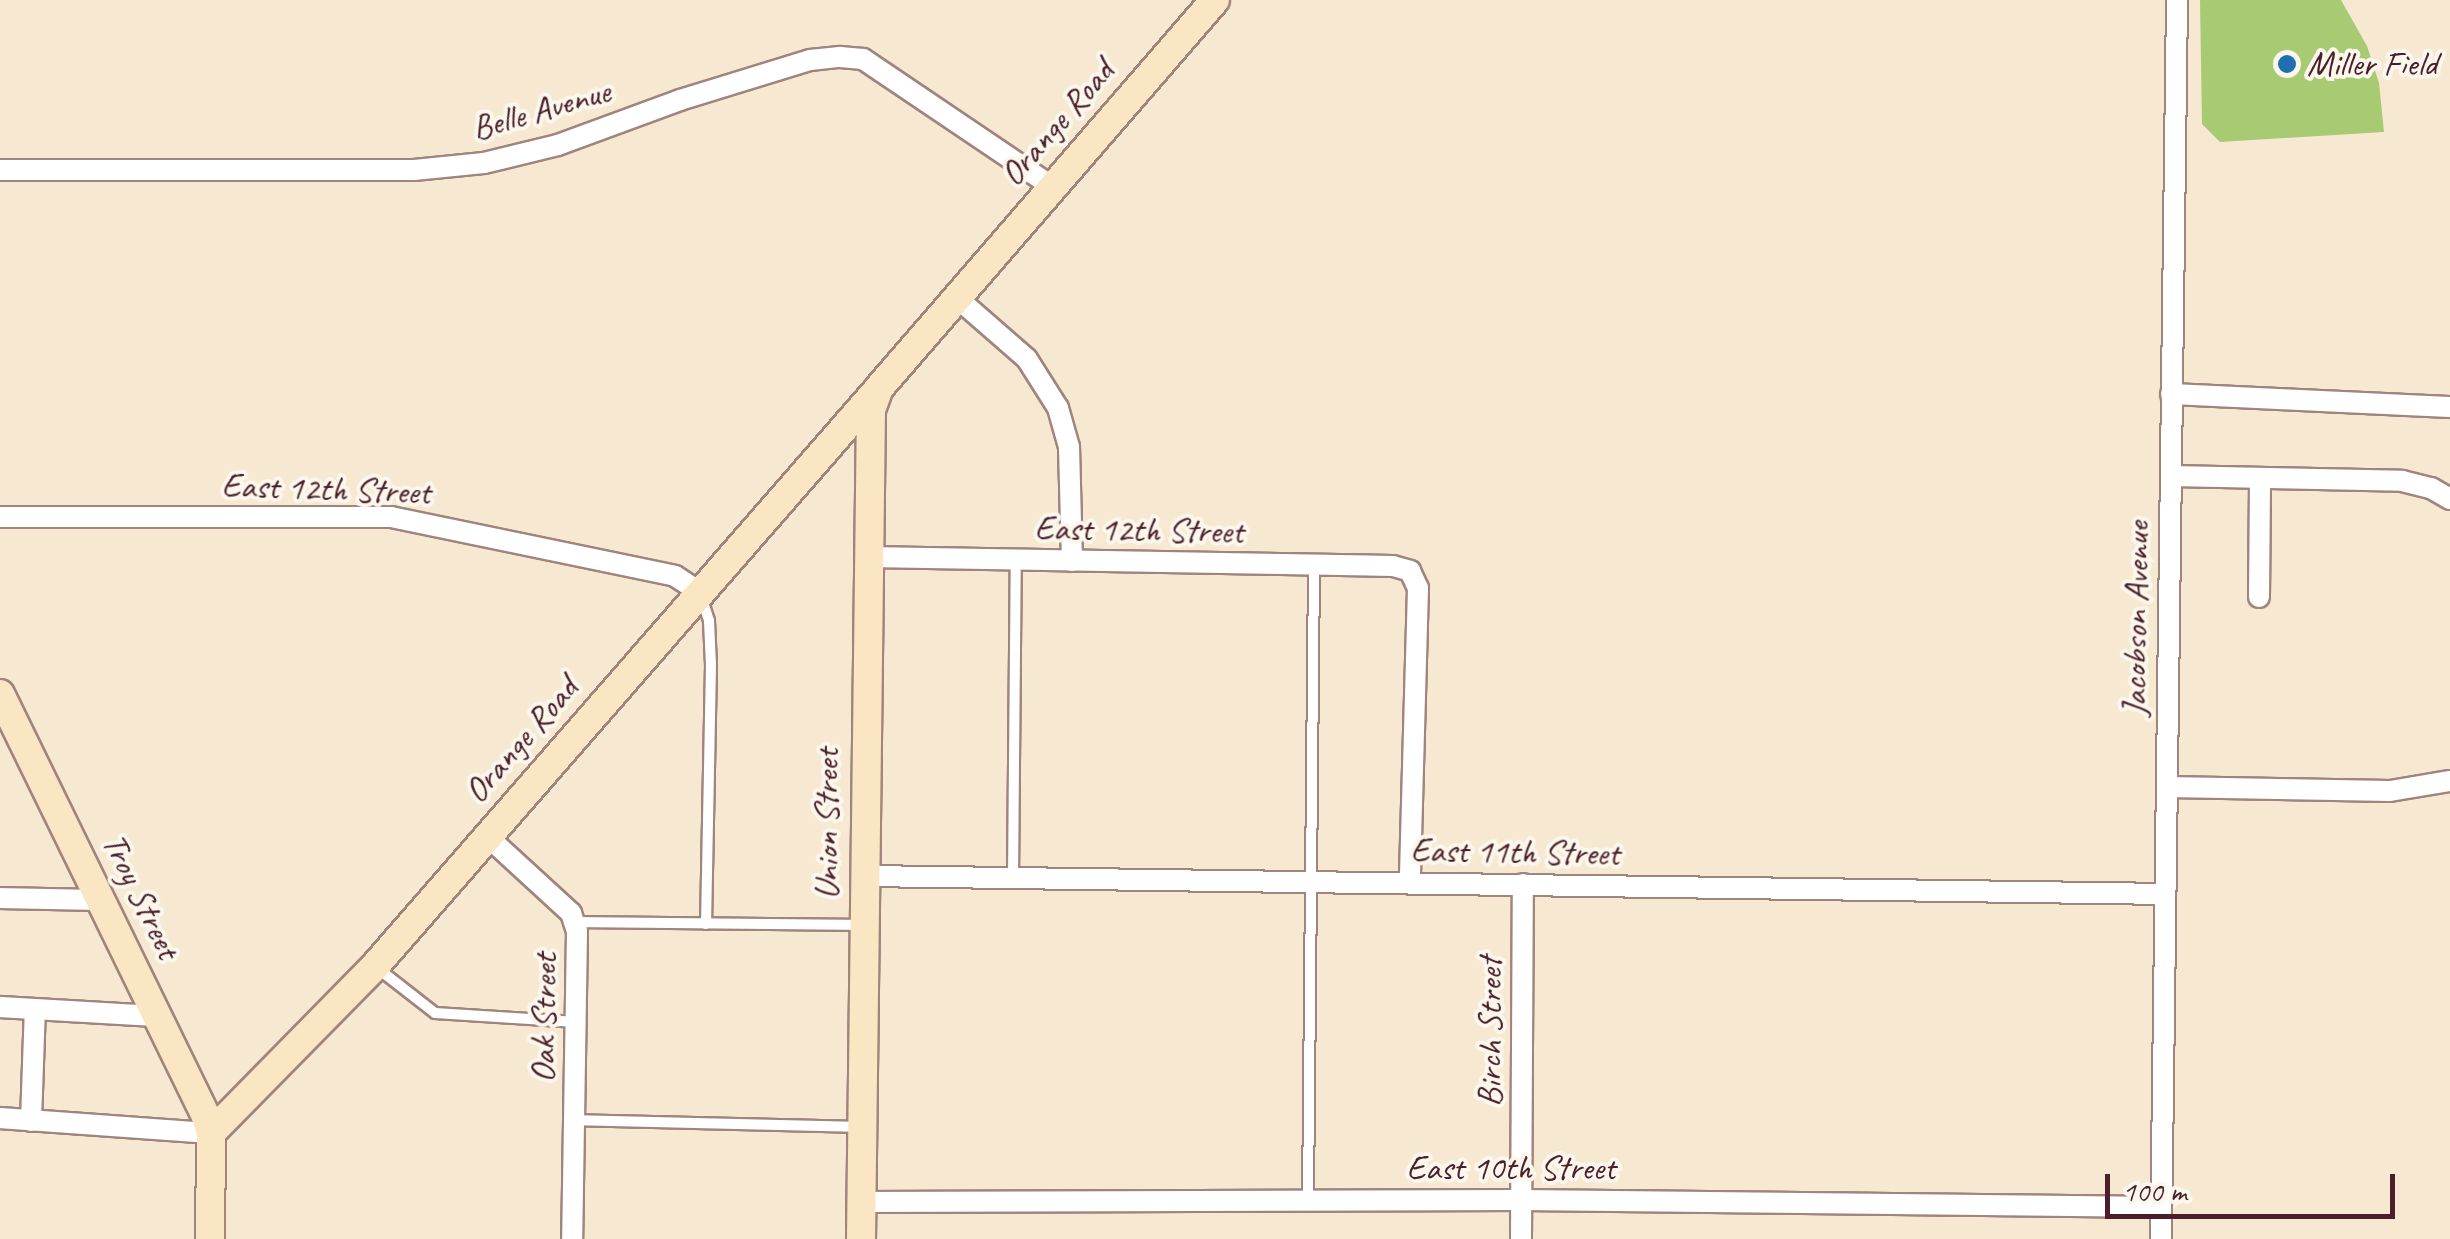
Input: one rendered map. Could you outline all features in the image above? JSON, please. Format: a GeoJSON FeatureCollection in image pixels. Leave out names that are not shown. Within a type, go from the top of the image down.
{"type":"FeatureCollection","features":[{"type":"Feature","properties":{"kind":"street","name":"Orange Road"},"geometry":{"type":"LineString","coordinates":[[211,1133],[375,966],[700,592],[875,399],[956,298],[1215,0]]}},
{"type":"Feature","properties":{"kind":"street","name":"Jacobson Avenue"},"geometry":{"type":"LineString","coordinates":[[2161,1239],[2177,0]]}},
{"type":"Feature","properties":{"kind":"street","name":"Belle Avenue"},"geometry":{"type":"LineString","coordinates":[[0,170],[414,170],[484,163],[558,146],[680,100],[810,60],[840,58],[863,59],[1052,186]]}},
{"type":"Feature","properties":{"kind":"street"},"geometry":{"type":"LineString","coordinates":[[956,298],[1027,358],[1058,408],[1069,447],[1072,561]]}},
{"type":"Feature","properties":{"kind":"street"},"geometry":{"type":"LineString","coordinates":[[2172,394],[2450,407]]}},
{"type":"Feature","properties":{"kind":"street","name":"Union Street"},"geometry":{"type":"LineString","coordinates":[[861,1239],[868,558],[875,399]]}},
{"type":"Feature","properties":{"kind":"street"},"geometry":{"type":"LineString","coordinates":[[2170,476],[2402,481],[2431,488],[2450,499]]}},
{"type":"Feature","properties":{"kind":"street"},"geometry":{"type":"LineString","coordinates":[[2259,597],[2260,478]]}},
{"type":"Feature","properties":{"kind":"street","name":"East 12th Street"},"geometry":{"type":"LineString","coordinates":[[0,517],[390,517],[675,576],[700,592]]}},
{"type":"Feature","properties":{"kind":"street","name":"East 12th Street"},"geometry":{"type":"LineString","coordinates":[[868,558],[1393,566],[1410,571],[1418,588],[1410,882]]}},
{"type":"Feature","properties":{"kind":"street","name":"Troy Street"},"geometry":{"type":"LineString","coordinates":[[0,694],[211,1133]]}},
{"type":"Feature","properties":{"kind":"street"},"geometry":{"type":"LineString","coordinates":[[2166,787],[2390,791],[2450,780]]}},
{"type":"Feature","properties":{"kind":"street","name":"Oak Street"},"geometry":{"type":"LineString","coordinates":[[487,836],[571,914],[574,922],[579,948],[572,1239]]}},
{"type":"Feature","properties":{"kind":"street","name":"East 11th Street"},"geometry":{"type":"LineString","coordinates":[[864,876],[2165,894]]}},
{"type":"Feature","properties":{"kind":"street","name":"Birch Street"},"geometry":{"type":"LineString","coordinates":[[1521,1239],[1523,884]]}},
{"type":"Feature","properties":{"kind":"street"},"geometry":{"type":"LineString","coordinates":[[0,898],[101,900]]}},
{"type":"Feature","properties":{"kind":"street"},"geometry":{"type":"LineString","coordinates":[[0,1007],[158,1016]]}},
{"type":"Feature","properties":{"kind":"street"},"geometry":{"type":"LineString","coordinates":[[32,1121],[35,1009]]}},
{"type":"Feature","properties":{"kind":"street"},"geometry":{"type":"LineString","coordinates":[[0,1118],[211,1133],[210,1239]]}},
{"type":"Feature","properties":{"kind":"street","name":"East 10th Street"},"geometry":{"type":"LineString","coordinates":[[862,1202],[1522,1200],[2161,1207]]}},
{"type":"Feature","properties":{"kind":"lane"},"geometry":{"type":"LineString","coordinates":[[1013,879],[1016,561]]}},
{"type":"Feature","properties":{"kind":"lane"},"geometry":{"type":"LineString","coordinates":[[1308,1201],[1314,565]]}},
{"type":"Feature","properties":{"kind":"lane"},"geometry":{"type":"LineString","coordinates":[[700,592],[709,621],[712,665],[706,924]]}},
{"type":"Feature","properties":{"kind":"lane"},"geometry":{"type":"LineString","coordinates":[[574,922],[864,925]]}},
{"type":"Feature","properties":{"kind":"lane"},"geometry":{"type":"LineString","coordinates":[[375,966],[435,1014],[578,1022]]}},
{"type":"Feature","properties":{"kind":"lane"},"geometry":{"type":"LineString","coordinates":[[574,1120],[862,1127]]}},
{"type":"Feature","properties":{"kind":"green space","name":"Miller Field"},"geometry":{"type":"Polygon","coordinates":[[[2200,0],[2341,0],[2367,46],[2379,83],[2384,132],[2220,142],[2202,124],[2200,0]]]}},
{"type":"Feature","properties":{"kind":"place","name":"Miller Field"},"geometry":{"type":"Point","coordinates":[2287,64]}}]}
